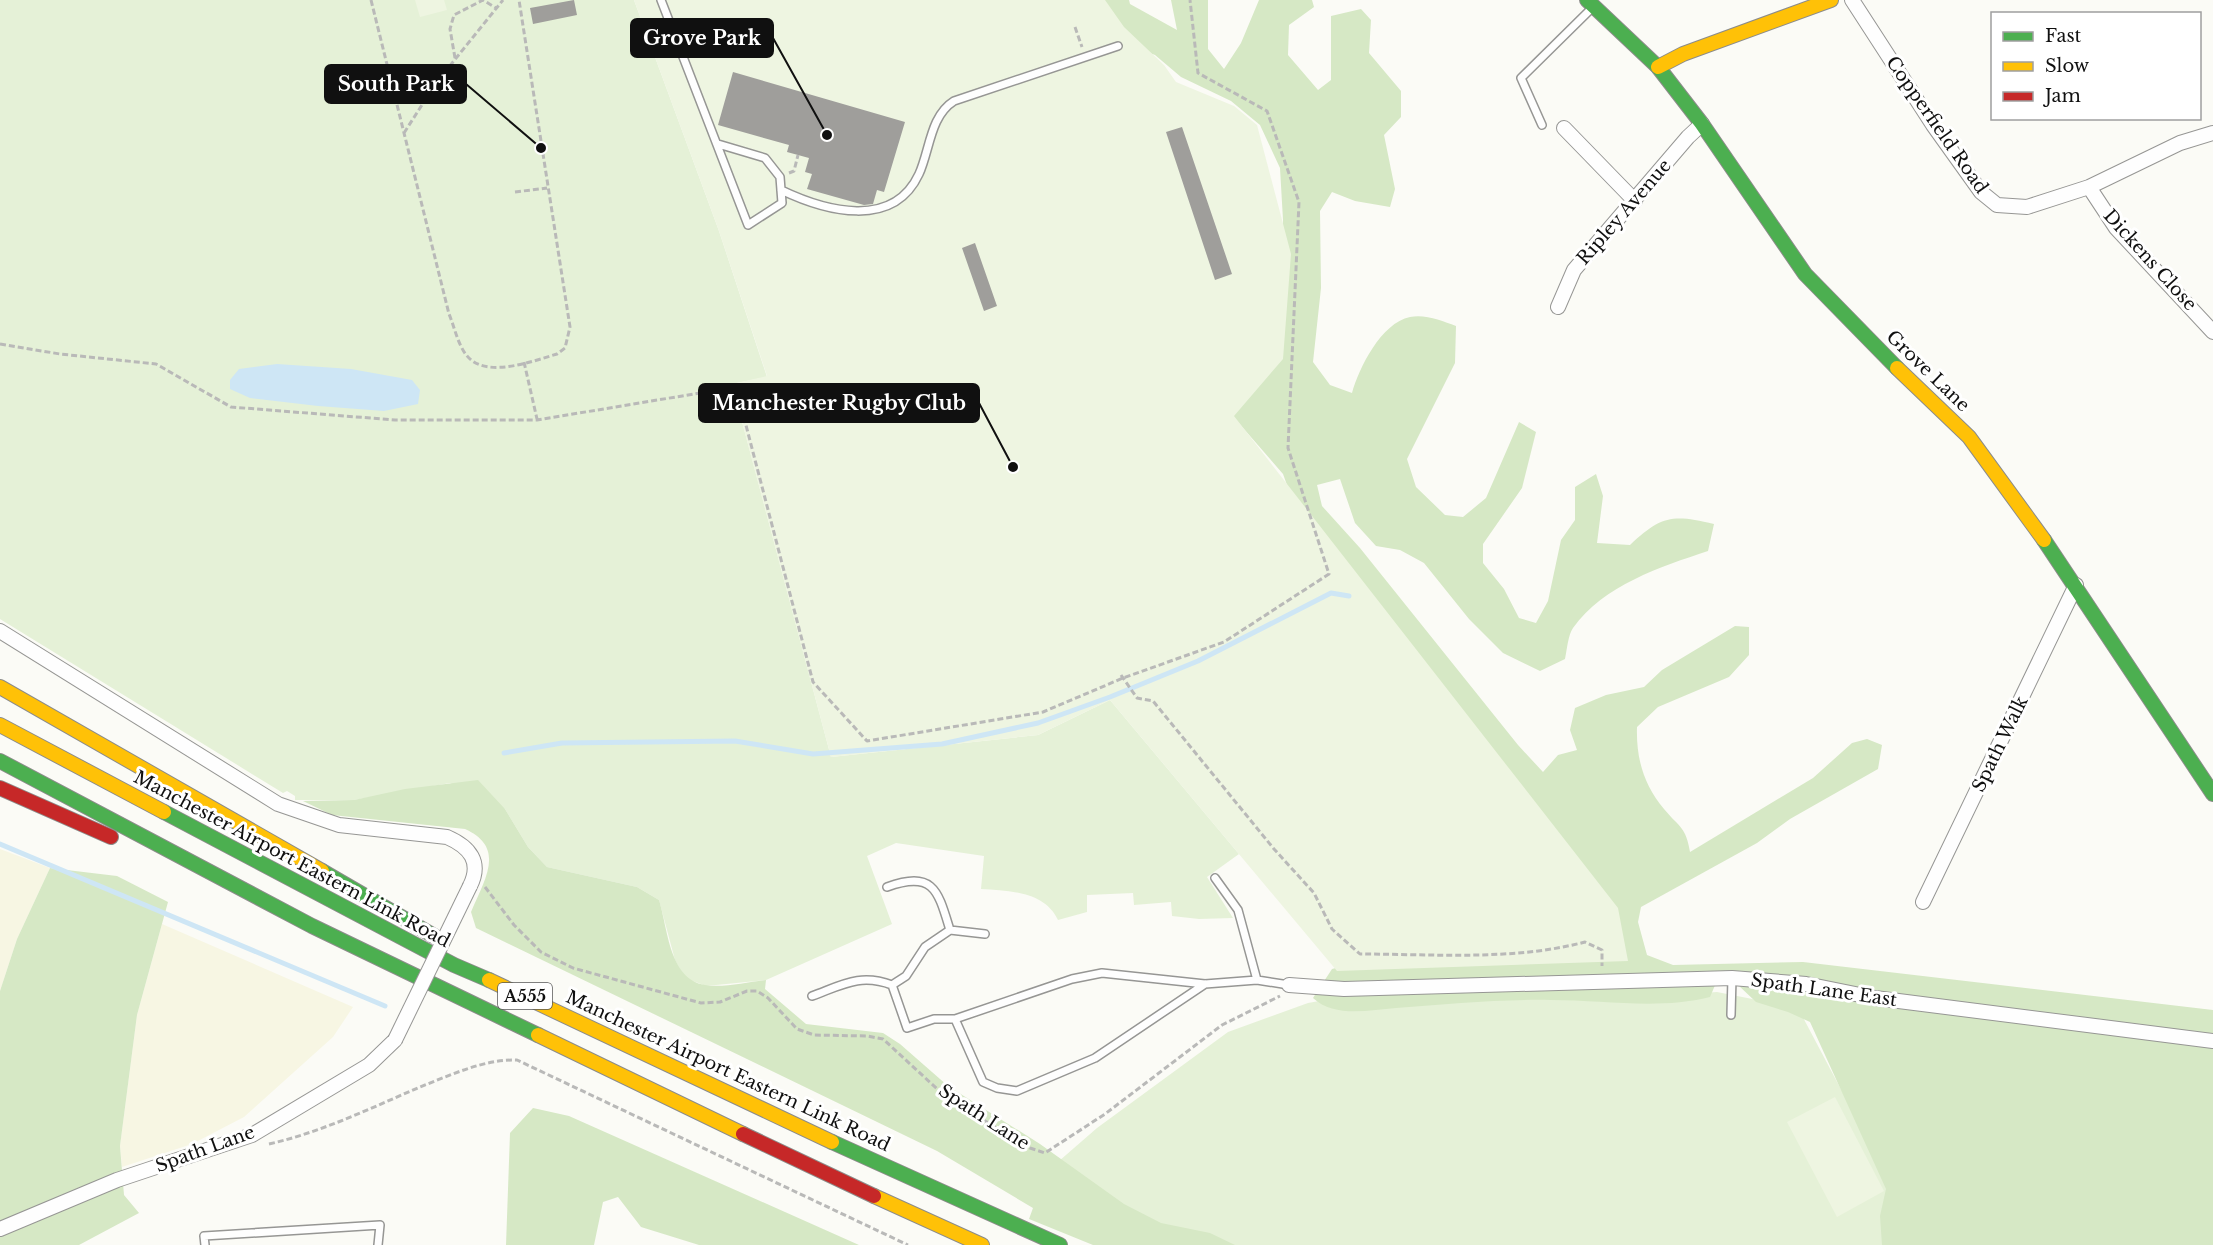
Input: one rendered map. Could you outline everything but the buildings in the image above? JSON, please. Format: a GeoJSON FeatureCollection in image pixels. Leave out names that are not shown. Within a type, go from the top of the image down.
{"type":"FeatureCollection","features":[{"type":"Feature","properties":{"kind":"main road"},"geometry":{"type":"LineString","coordinates":[[1658,67],[1683,54],[1831,0]]}},
{"type":"Feature","properties":{"kind":"main road","name":"Grove Lane"},"geometry":{"type":"LineString","coordinates":[[1591,3],[1658,67],[1702,124],[1804,274],[1969,437],[2076,585],[2213,794]]}},
{"type":"Feature","properties":{"kind":"main road"},"geometry":{"type":"LineString","coordinates":[[0,687],[98,741],[458,950],[542,1003]]}},
{"type":"Feature","properties":{"kind":"main road","name":"Manchester Airport Eastern Link Road"},"geometry":{"type":"LineString","coordinates":[[0,725],[454,965],[542,1003],[839,1145],[1060,1245]]}},
{"type":"Feature","properties":{"kind":"main road","name":"A555"},"geometry":{"type":"LineString","coordinates":[[0,761],[312,926],[821,1172],[982,1245]]}},
{"type":"Feature","properties":{"kind":"main road"},"geometry":{"type":"LineString","coordinates":[[0,788],[312,926]]}},
{"type":"Feature","properties":{"kind":"street","name":"Copperfield Road"},"geometry":{"type":"LineString","coordinates":[[1852,0],[1933,125],[1981,192],[1996,205],[2026,207],[2089,187],[2180,143],[2213,133]]}},
{"type":"Feature","properties":{"kind":"street","name":"Ripley Avenue"},"geometry":{"type":"LineString","coordinates":[[1558,307],[1574,270],[1688,137],[1702,124]]}},
{"type":"Feature","properties":{"kind":"street"},"geometry":{"type":"LineString","coordinates":[[1564,128],[1635,201]]}},
{"type":"Feature","properties":{"kind":"street","name":"Dickens Close"},"geometry":{"type":"LineString","coordinates":[[2089,187],[2116,228],[2213,332]]}},
{"type":"Feature","properties":{"kind":"street","name":"Spath Walk"},"geometry":{"type":"LineString","coordinates":[[1923,902],[2076,585]]}},
{"type":"Feature","properties":{"kind":"street"},"geometry":{"type":"LineString","coordinates":[[0,631],[278,804],[339,825],[447,837],[460,843],[470,851],[475,862],[472,883]]}},
{"type":"Feature","properties":{"kind":"street","name":"Spath Lane"},"geometry":{"type":"LineString","coordinates":[[0,1229],[117,1180],[252,1135],[369,1065],[395,1041],[472,883]]}},
{"type":"Feature","properties":{"kind":"street","name":"Spath Lane East"},"geometry":{"type":"LineString","coordinates":[[1289,985],[1344,989],[1732,978],[1806,984],[1875,998],[2213,1041]]}},
{"type":"Feature","properties":{"kind":"lane"},"geometry":{"type":"LineString","coordinates":[[661,0],[748,225],[782,203],[780,177],[765,158],[718,144]]}},
{"type":"Feature","properties":{"kind":"lane"},"geometry":{"type":"LineString","coordinates":[[1542,125],[1521,78],[1591,3]]}},
{"type":"Feature","properties":{"kind":"lane"},"geometry":{"type":"LineString","coordinates":[[781,190],[802,200],[836,210],[867,212],[890,206],[907,193],[919,173],[924,153],[945,107],[954,101],[1118,46]]}},
{"type":"Feature","properties":{"kind":"lane"},"geometry":{"type":"LineString","coordinates":[[1215,878],[1238,910],[1257,980]]}},
{"type":"Feature","properties":{"kind":"lane"},"geometry":{"type":"LineString","coordinates":[[887,887],[912,881],[926,882],[934,887],[939,894],[950,930]]}},
{"type":"Feature","properties":{"kind":"lane"},"geometry":{"type":"LineString","coordinates":[[812,996],[865,978],[892,985],[906,976],[925,947],[950,930],[985,934]]}},
{"type":"Feature","properties":{"kind":"lane"},"geometry":{"type":"LineString","coordinates":[[892,985],[907,1028],[934,1019],[956,1019],[1072,979],[1102,973],[1204,984],[1257,980],[1289,985]]}},
{"type":"Feature","properties":{"kind":"lane"},"geometry":{"type":"LineString","coordinates":[[1731,1016],[1732,978]]}},
{"type":"Feature","properties":{"kind":"lane"},"geometry":{"type":"LineString","coordinates":[[956,1019],[983,1082],[997,1088],[1017,1091],[1095,1058],[1204,984]]}},
{"type":"Feature","properties":{"kind":"lane"},"geometry":{"type":"LineString","coordinates":[[205,1245],[204,1236],[380,1225],[378,1245]]}},
{"type":"Feature","properties":{"kind":"path"},"geometry":{"type":"LineString","coordinates":[[371,0],[440,281],[462,347],[470,359],[493,368],[556,354],[566,348],[570,327],[519,0]]}},
{"type":"Feature","properties":{"kind":"path"},"geometry":{"type":"LineString","coordinates":[[455,58],[450,29],[454,15],[483,0],[496,8]]}},
{"type":"Feature","properties":{"kind":"path"},"geometry":{"type":"LineString","coordinates":[[404,133],[443,74],[503,0]]}},
{"type":"Feature","properties":{"kind":"path"},"geometry":{"type":"LineString","coordinates":[[0,344],[60,354],[156,364],[231,407],[395,420],[537,420],[736,387],[813,682],[867,741],[1043,712],[1123,678],[1224,642],[1329,574],[1288,448],[1299,202],[1267,111],[1198,73],[1190,0]]}},
{"type":"Feature","properties":{"kind":"path"},"geometry":{"type":"LineString","coordinates":[[1075,27],[1085,57]]}},
{"type":"Feature","properties":{"kind":"path"},"geometry":{"type":"LineString","coordinates":[[388,68],[394,73],[412,77],[443,74]]}},
{"type":"Feature","properties":{"kind":"path"},"geometry":{"type":"LineString","coordinates":[[780,177],[794,171],[798,155]]}},
{"type":"Feature","properties":{"kind":"path"},"geometry":{"type":"LineString","coordinates":[[515,192],[547,188]]}},
{"type":"Feature","properties":{"kind":"path"},"geometry":{"type":"LineString","coordinates":[[524,362],[537,420]]}},
{"type":"Feature","properties":{"kind":"path"},"geometry":{"type":"LineString","coordinates":[[1123,678],[1137,698],[1153,701],[1274,849],[1314,893],[1332,929],[1360,954],[1499,953],[1558,949],[1585,942],[1602,950],[1602,983]]}},
{"type":"Feature","properties":{"kind":"path","name":"Spath Lane"},"geometry":{"type":"LineString","coordinates":[[472,883],[484,886],[514,925],[541,952],[573,968],[668,996],[701,1003],[720,1002],[747,991],[758,991],[768,998],[797,1029],[814,1035],[867,1036],[883,1039],[947,1098],[1030,1148],[1045,1153],[1105,1114],[1222,1025],[1265,1002],[1307,987]]}},
{"type":"Feature","properties":{"kind":"path"},"geometry":{"type":"LineString","coordinates":[[252,1135],[257,1144],[264,1145],[300,1137],[461,1071],[505,1060],[517,1060],[908,1245]]}},
{"type":"Feature","properties":{"kind":"green space"},"geometry":{"type":"Polygon","coordinates":[[[0,0],[634,0],[719,231],[767,377],[732,384],[831,757],[1038,735],[1110,700],[1239,854],[1207,877],[1233,918],[1199,919],[1172,916],[1171,902],[1134,905],[1133,893],[1087,895],[1087,912],[1058,920],[1052,910],[1035,898],[1014,892],[981,889],[984,856],[896,843],[867,856],[892,924],[766,980],[706,986],[685,978],[675,960],[659,900],[637,887],[547,867],[528,847],[505,809],[450,783],[354,800],[295,800],[295,796],[287,791],[283,793],[0,619],[0,0]]]}},
{"type":"Feature","properties":{"kind":"green space"},"geometry":{"type":"Polygon","coordinates":[[[415,0],[444,0],[447,10],[420,17],[415,0]]]}},
{"type":"Feature","properties":{"kind":"green space"},"geometry":{"type":"Polygon","coordinates":[[[634,0],[1105,0],[1124,27],[1164,65],[1176,82],[1234,106],[1257,125],[1291,254],[1283,359],[1234,416],[1618,908],[1628,961],[1337,971],[1110,700],[1038,735],[831,757],[732,384],[767,376],[719,231],[634,0]]]}},
{"type":"Feature","properties":{"kind":"green space"},"geometry":{"type":"Polygon","coordinates":[[[1067,0],[1129,0],[1130,4],[1177,30],[1171,0],[1208,0],[1208,49],[1224,69],[1241,43],[1259,0],[1312,0],[1314,7],[1289,25],[1288,55],[1318,90],[1331,80],[1331,16],[1361,9],[1371,20],[1369,53],[1401,91],[1401,117],[1384,135],[1395,189],[1390,207],[1355,201],[1332,192],[1320,211],[1321,288],[1313,362],[1330,385],[1352,393],[1360,371],[1373,348],[1381,337],[1399,321],[1422,316],[1456,326],[1455,363],[1407,459],[1416,487],[1445,515],[1463,517],[1486,498],[1519,422],[1536,432],[1522,488],[1483,544],[1483,563],[1504,589],[1519,618],[1536,623],[1548,601],[1561,540],[1575,520],[1575,487],[1596,474],[1603,496],[1597,543],[1630,545],[1650,528],[1668,520],[1688,519],[1714,524],[1708,551],[1634,579],[1600,600],[1571,631],[1565,659],[1540,671],[1503,653],[1469,619],[1424,563],[1400,550],[1376,546],[1355,523],[1340,479],[1317,485],[1322,506],[1360,548],[1518,745],[1543,772],[1558,755],[1577,750],[1570,730],[1575,708],[1606,695],[1644,687],[1662,670],[1735,626],[1749,627],[1749,655],[1729,677],[1658,707],[1637,727],[1638,750],[1646,781],[1657,800],[1682,828],[1690,852],[1813,778],[1852,743],[1867,739],[1882,745],[1878,769],[1790,819],[1757,843],[1641,907],[1638,922],[1647,955],[1673,965],[1803,962],[2213,1010],[2213,1245],[1882,1245],[1880,1216],[1886,1189],[1810,1022],[1756,1002],[1737,984],[1716,983],[1710,997],[1651,1004],[1512,1000],[1352,1011],[1331,1008],[1313,998],[1332,969],[1371,958],[1304,532],[1283,474],[1230,413],[1279,329],[1283,220],[1280,168],[1260,125],[1231,101],[1181,77],[1155,55],[1112,39],[1067,0]]]}},
{"type":"Feature","properties":{"kind":"green space"},"geometry":{"type":"Polygon","coordinates":[[[478,780],[505,809],[528,847],[547,867],[637,887],[659,900],[677,963],[693,981],[720,986],[766,980],[765,989],[806,1024],[883,1033],[900,1044],[948,1086],[1040,1144],[1124,1204],[1161,1223],[1210,1233],[1235,1245],[1093,1245],[1029,1219],[1033,1208],[937,1151],[476,928],[471,912],[486,877],[489,855],[485,845],[478,837],[465,829],[332,815],[303,801],[354,800],[405,789],[478,780]]]}},
{"type":"Feature","properties":{"kind":"green space"},"geometry":{"type":"Polygon","coordinates":[[[0,849],[50,868],[17,939],[0,991],[0,849]]]}},
{"type":"Feature","properties":{"kind":"green space"},"geometry":{"type":"Polygon","coordinates":[[[50,868],[117,876],[168,902],[137,1015],[120,1146],[124,1195],[139,1213],[79,1245],[0,1245],[0,991],[17,939],[50,868]]]}},
{"type":"Feature","properties":{"kind":"green space"},"geometry":{"type":"Polygon","coordinates":[[[162,924],[353,1007],[333,1037],[244,1117],[192,1144],[122,1167],[120,1146],[137,1015],[162,924]]]}},
{"type":"Feature","properties":{"kind":"green space"},"geometry":{"type":"Polygon","coordinates":[[[1717,992],[1798,1008],[1901,1203],[1905,1245],[1188,1245],[1051,1168],[1097,1128],[1228,1032],[1308,1003],[1336,998],[1647,997],[1717,992]]]}},
{"type":"Feature","properties":{"kind":"green space"},"geometry":{"type":"Polygon","coordinates":[[[1835,1097],[1884,1191],[1837,1217],[1787,1122],[1835,1097]]]}},
{"type":"Feature","properties":{"kind":"green space"},"geometry":{"type":"Polygon","coordinates":[[[533,1108],[569,1116],[859,1245],[699,1245],[641,1227],[618,1197],[603,1202],[594,1245],[506,1245],[510,1133],[533,1108]]]}},
{"type":"Feature","properties":{"kind":"water"},"geometry":{"type":"Polygon","coordinates":[[[277,364],[351,369],[412,380],[420,390],[418,404],[384,411],[318,406],[250,398],[230,389],[230,380],[239,369],[277,364]]]}},
{"type":"Feature","properties":{"kind":"waterway"},"geometry":{"type":"LineString","coordinates":[[504,753],[562,743],[735,741],[813,754],[942,744],[1038,723],[1110,697],[1198,661],[1331,593],[1349,596]]}},
{"type":"Feature","properties":{"kind":"waterway"},"geometry":{"type":"LineString","coordinates":[[0,844],[385,1006]]}},
{"type":"Feature","properties":{"kind":"traffic: fast"},"geometry":{"type":"LineString","coordinates":[[1587,0],[1658,67],[1702,124],[1805,274],[1897,368]]}},
{"type":"Feature","properties":{"kind":"traffic: fast"},"geometry":{"type":"LineString","coordinates":[[2044,540],[2213,794]]}},
{"type":"Feature","properties":{"kind":"traffic: fast"},"geometry":{"type":"LineString","coordinates":[[0,761],[312,926],[538,1035]]}},
{"type":"Feature","properties":{"kind":"traffic: fast"},"geometry":{"type":"LineString","coordinates":[[164,812],[454,965],[489,980]]}},
{"type":"Feature","properties":{"kind":"traffic: fast"},"geometry":{"type":"LineString","coordinates":[[322,871],[434,936]]}},
{"type":"Feature","properties":{"kind":"traffic: fast"},"geometry":{"type":"LineString","coordinates":[[832,1142],[1060,1245]]}},
{"type":"Feature","properties":{"kind":"traffic: slow"},"geometry":{"type":"LineString","coordinates":[[1658,67],[1683,54],[1831,0]]}},
{"type":"Feature","properties":{"kind":"traffic: slow"},"geometry":{"type":"LineString","coordinates":[[1897,368],[1969,437],[2044,540]]}},
{"type":"Feature","properties":{"kind":"traffic: slow"},"geometry":{"type":"LineString","coordinates":[[0,687],[322,871]]}},
{"type":"Feature","properties":{"kind":"traffic: slow"},"geometry":{"type":"LineString","coordinates":[[0,725],[164,812]]}},
{"type":"Feature","properties":{"kind":"traffic: slow"},"geometry":{"type":"LineString","coordinates":[[489,980],[832,1142]]}},
{"type":"Feature","properties":{"kind":"traffic: slow"},"geometry":{"type":"LineString","coordinates":[[538,1035],[743,1134]]}},
{"type":"Feature","properties":{"kind":"traffic: slow"},"geometry":{"type":"LineString","coordinates":[[874,1196],[982,1245]]}},
{"type":"Feature","properties":{"kind":"traffic: jam"},"geometry":{"type":"LineString","coordinates":[[0,788],[111,837]]}},
{"type":"Feature","properties":{"kind":"traffic: jam"},"geometry":{"type":"LineString","coordinates":[[743,1134],[874,1196]]}},
{"type":"Feature","properties":{"kind":"place","name":"Grove Park"},"geometry":{"type":"Point","coordinates":[827,135]}},
{"type":"Feature","properties":{"kind":"place","name":"South Park"},"geometry":{"type":"Point","coordinates":[541,148]}},
{"type":"Feature","properties":{"kind":"place","name":"Manchester Rugby Club"},"geometry":{"type":"Point","coordinates":[1013,467]}}]}
